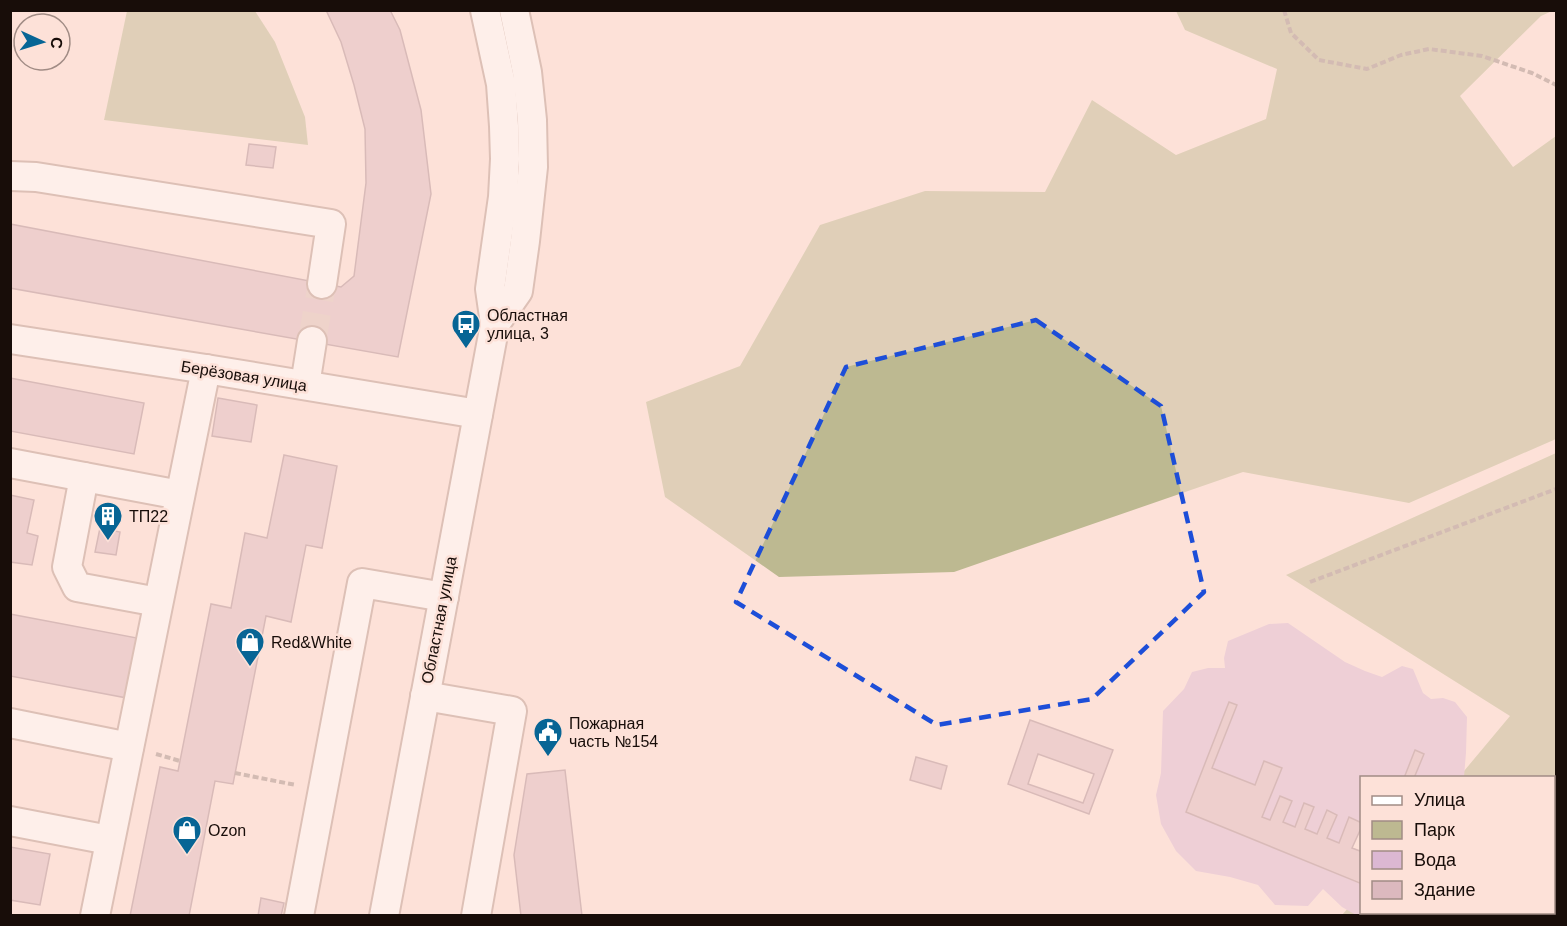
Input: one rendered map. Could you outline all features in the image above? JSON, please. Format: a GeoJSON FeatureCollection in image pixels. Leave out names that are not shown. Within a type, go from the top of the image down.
{"type":"FeatureCollection","features":[{"type":"Feature","properties":{"kind":"street","name":"Областная улица"},"geometry":{"type":"LineString","coordinates":[[385,915],[495,324],[490,289],[503,196],[504,126],[501,84],[485,10]]}},
{"type":"Feature","properties":{"kind":"street","name":"Областная улица"},"geometry":{"type":"LineString","coordinates":[[495,324],[518,291],[533,167],[532,120],[527,72],[514,10]]}},
{"type":"Feature","properties":{"kind":"street"},"geometry":{"type":"LineString","coordinates":[[523,10],[527,72]]}},
{"type":"Feature","properties":{"kind":"street"},"geometry":{"type":"LineString","coordinates":[[10,176],[36,177],[331,224],[322,284]]}},
{"type":"Feature","properties":{"kind":"street","name":"Берёзовая улица"},"geometry":{"type":"LineString","coordinates":[[10,339],[478,414]]}},
{"type":"Feature","properties":{"kind":"street"},"geometry":{"type":"LineString","coordinates":[[305,385],[312,341]]}},
{"type":"Feature","properties":{"kind":"street"},"geometry":{"type":"LineString","coordinates":[[94,915],[206,369]]}},
{"type":"Feature","properties":{"kind":"street"},"geometry":{"type":"LineString","coordinates":[[10,463],[180,495]]}},
{"type":"Feature","properties":{"kind":"street"},"geometry":{"type":"LineString","coordinates":[[84,477],[67,567],[77,587],[158,602]]}},
{"type":"Feature","properties":{"kind":"street"},"geometry":{"type":"LineString","coordinates":[[300,915],[362,583],[444,597]]}},
{"type":"Feature","properties":{"kind":"street"},"geometry":{"type":"LineString","coordinates":[[425,696],[512,711],[476,915]]}},
{"type":"Feature","properties":{"kind":"street"},"geometry":{"type":"LineString","coordinates":[[10,723],[129,747]]}},
{"type":"Feature","properties":{"kind":"street"},"geometry":{"type":"LineString","coordinates":[[10,821],[110,840]]}},
{"type":"Feature","properties":{"kind":"path"},"geometry":{"type":"LineString","coordinates":[[1284,10],[1291,33],[1319,60],[1367,69],[1401,55],[1429,49],[1482,56],[1532,73],[1557,85]]}},
{"type":"Feature","properties":{"kind":"path"},"geometry":{"type":"LineString","coordinates":[[1310,582],[1557,489]]}},
{"type":"Feature","properties":{"kind":"path"},"geometry":{"type":"LineString","coordinates":[[235,772],[323,790]]}},
{"type":"Feature","properties":{"kind":"highlighted area"},"geometry":{"type":"Polygon","coordinates":[[[1036,320],[1161,406],[1204,592],[1092,699],[937,725],[736,602],[846,367],[1036,320]]]}},
{"type":"Feature","properties":{"kind":"green space"},"geometry":{"type":"Polygon","coordinates":[[[127,11],[255,11],[275,42],[305,117],[308,145],[104,120],[127,11]]]}},
{"type":"Feature","properties":{"kind":"green space"},"geometry":{"type":"Polygon","coordinates":[[[1176,11],[1552,11],[1541,16],[1460,96],[1513,167],[1556,136],[1556,439],[1409,503],[1243,472],[954,572],[779,577],[665,497],[646,402],[740,366],[820,225],[925,191],[1045,192],[1092,100],[1176,155],[1266,119],[1277,69],[1185,30],[1176,11]]]}},
{"type":"Feature","properties":{"kind":"green space"},"geometry":{"type":"Polygon","coordinates":[[[1556,453],[1556,915],[1342,915],[1360,894],[1360,914],[1555,914],[1555,776],[1460,776],[1510,716],[1286,575],[1556,453]]]}},
{"type":"Feature","properties":{"kind":"water"},"geometry":{"type":"Polygon","coordinates":[[[1288,623],[1345,662],[1382,677],[1402,666],[1413,669],[1423,693],[1431,699],[1443,698],[1455,702],[1467,717],[1464,776],[1414,776],[1415,750],[1404,776],[1360,776],[1360,823],[1349,818],[1339,843],[1327,838],[1337,815],[1327,811],[1317,834],[1305,829],[1304,804],[1295,827],[1283,822],[1292,801],[1280,796],[1270,820],[1262,817],[1282,768],[1264,761],[1255,785],[1212,768],[1237,705],[1229,702],[1186,812],[1360,884],[1360,914],[1412,914],[1410,915],[1356,915],[1342,907],[1323,889],[1308,906],[1275,905],[1258,885],[1196,871],[1176,851],[1161,824],[1156,795],[1161,773],[1163,711],[1184,689],[1192,672],[1208,668],[1225,668],[1224,658],[1228,641],[1269,624],[1288,623]]]}},
{"type":"Feature","properties":{"kind":"building"},"geometry":{"type":"Polygon","coordinates":[[[326,10],[390,10],[400,30],[421,110],[431,194],[398,357],[10,288],[10,224],[341,287],[354,276],[366,183],[365,129],[341,42],[326,10]]]}},
{"type":"Feature","properties":{"kind":"building"},"geometry":{"type":"Polygon","coordinates":[[[249,144],[276,147],[273,168],[246,165],[249,144]]]}},
{"type":"Feature","properties":{"kind":"building"},"geometry":{"type":"Polygon","coordinates":[[[10,378],[144,403],[134,454],[10,431],[10,378]]]}},
{"type":"Feature","properties":{"kind":"building"},"geometry":{"type":"Polygon","coordinates":[[[218,398],[257,405],[251,442],[212,436],[218,398]]]}},
{"type":"Feature","properties":{"kind":"building"},"geometry":{"type":"Polygon","coordinates":[[[284,455],[337,466],[322,548],[306,545],[291,622],[266,616],[233,784],[215,781],[189,916],[130,916],[160,767],[178,771],[211,604],[231,608],[245,533],[267,538],[284,455]]]}},
{"type":"Feature","properties":{"kind":"building"},"geometry":{"type":"Polygon","coordinates":[[[10,495],[34,500],[27,533],[38,536],[32,565],[10,562],[10,495]]]}},
{"type":"Feature","properties":{"kind":"building","name":"ТП22"},"geometry":{"type":"Polygon","coordinates":[[[100,528],[120,532],[116,555],[95,552],[100,528]]]}},
{"type":"Feature","properties":{"kind":"building"},"geometry":{"type":"Polygon","coordinates":[[[10,614],[137,638],[127,698],[10,676],[10,614]]]}},
{"type":"Feature","properties":{"kind":"building"},"geometry":{"type":"Polygon","coordinates":[[[1229,702],[1237,705],[1212,768],[1255,785],[1264,761],[1282,768],[1262,817],[1270,820],[1280,796],[1292,801],[1283,822],[1295,827],[1304,803],[1314,807],[1305,829],[1317,834],[1327,810],[1337,815],[1327,838],[1339,843],[1349,817],[1360,822],[1360,830],[1352,848],[1360,851],[1360,883],[1186,812],[1229,702]]]}},
{"type":"Feature","properties":{"kind":"building"},"geometry":{"type":"Polygon","coordinates":[[[1030,720],[1113,750],[1089,814],[1008,784],[1030,720]],[[1038,754],[1028,784],[1083,803],[1094,774],[1038,754]]]}},
{"type":"Feature","properties":{"kind":"building"},"geometry":{"type":"Polygon","coordinates":[[[1415,750],[1424,754],[1415,776],[1405,776],[1415,750]]]}},
{"type":"Feature","properties":{"kind":"building"},"geometry":{"type":"Polygon","coordinates":[[[916,757],[947,766],[941,789],[910,780],[916,757]]]}},
{"type":"Feature","properties":{"kind":"building"},"geometry":{"type":"Polygon","coordinates":[[[565,770],[582,916],[521,916],[514,855],[527,774],[565,770]]]}},
{"type":"Feature","properties":{"kind":"building"},"geometry":{"type":"Polygon","coordinates":[[[10,847],[50,854],[40,905],[10,900],[10,847]]]}},
{"type":"Feature","properties":{"kind":"building"},"geometry":{"type":"Polygon","coordinates":[[[261,898],[284,903],[281,916],[258,916],[261,898]]]}},
{"type":"Feature","properties":{"kind":"tunnel"},"geometry":{"type":"LineString","coordinates":[[312,341],[322,284]]}},
{"type":"Feature","properties":{"kind":"place","name":"Областная улица, 3"},"geometry":{"type":"Point","coordinates":[466,350]}},
{"type":"Feature","properties":{"kind":"place","name":"ТП22"},"geometry":{"type":"Point","coordinates":[108,542]}},
{"type":"Feature","properties":{"kind":"place","name":"Red&White"},"geometry":{"type":"Point","coordinates":[250,668]}},
{"type":"Feature","properties":{"kind":"place","name":"Пожарная часть №154"},"geometry":{"type":"Point","coordinates":[548,758]}},
{"type":"Feature","properties":{"kind":"place","name":"Ozon"},"geometry":{"type":"Point","coordinates":[187,856]}}]}
